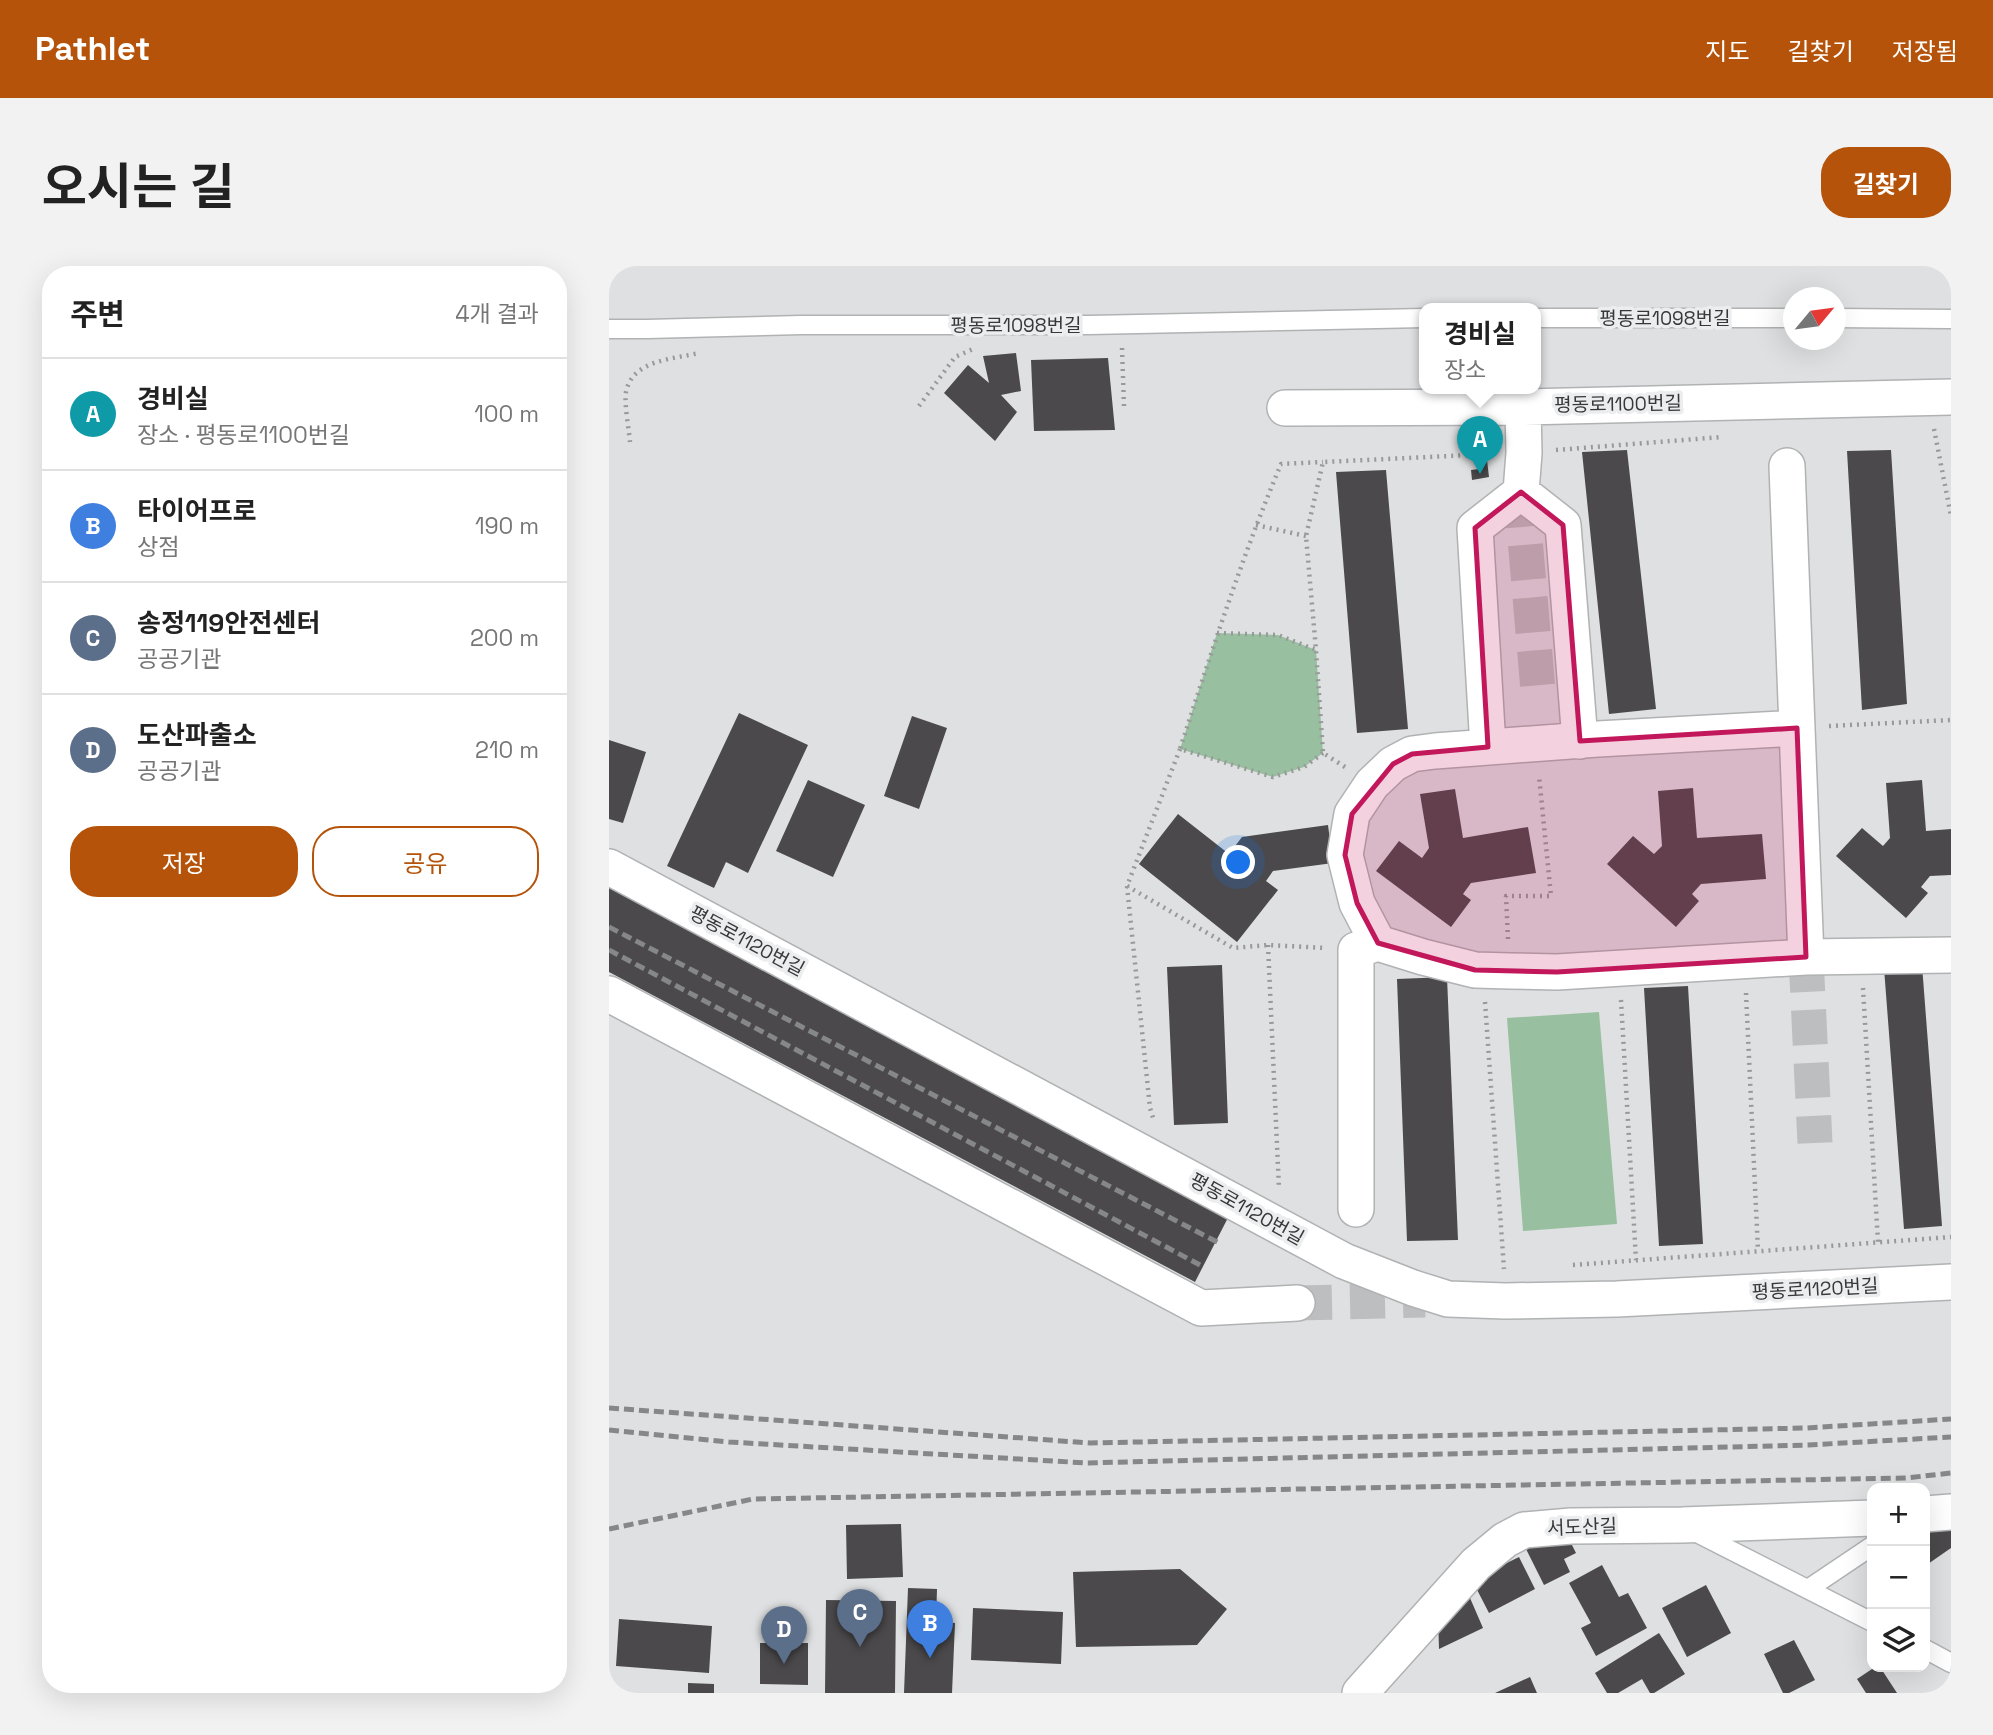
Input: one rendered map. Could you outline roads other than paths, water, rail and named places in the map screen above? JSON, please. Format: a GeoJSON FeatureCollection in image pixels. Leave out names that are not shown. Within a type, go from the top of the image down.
{"type":"FeatureCollection","features":[{"type":"Feature","properties":{"kind":"street","name":"평동로1100번길"},"geometry":{"type":"LineString","coordinates":[[1285,408],[1523,407],[1951,397]]}},
{"type":"Feature","properties":{"kind":"street"},"geometry":{"type":"LineString","coordinates":[[1488,747],[1475,528],[1521,492],[1523,407]]}},
{"type":"Feature","properties":{"kind":"street"},"geometry":{"type":"LineString","coordinates":[[1787,466],[1806,957]]}},
{"type":"Feature","properties":{"kind":"street"},"geometry":{"type":"LineString","coordinates":[[1521,492],[1563,525],[1580,741]]}},
{"type":"Feature","properties":{"kind":"street"},"geometry":{"type":"LineString","coordinates":[[1356,1209],[1367,946],[1345,855],[1352,814],[1373,784],[1393,764],[1412,754],[1797,728]]}},
{"type":"Feature","properties":{"kind":"street","name":"평동로1120번길"},"geometry":{"type":"LineString","coordinates":[[609,867],[1344,1261],[1436,1299],[1617,1299],[1951,1282]]}},
{"type":"Feature","properties":{"kind":"street"},"geometry":{"type":"LineString","coordinates":[[1367,946],[1475,970],[1557,972],[1806,957],[1951,955]]}},
{"type":"Feature","properties":{"kind":"street"},"geometry":{"type":"LineString","coordinates":[[609,994],[1201,1308],[1297,1303]]}},
{"type":"Feature","properties":{"kind":"street"},"geometry":{"type":"LineString","coordinates":[[1930,1514],[1951,1512]]}},
{"type":"Feature","properties":{"kind":"street","name":"서도산길"},"geometry":{"type":"LineString","coordinates":[[1360,1693],[1476,1564],[1505,1540],[1524,1530],[1571,1526],[1867,1518]]}},
{"type":"Feature","properties":{"kind":"lane","name":"평동로1098번길"},"geometry":{"type":"LineString","coordinates":[[609,329],[800,325],[1089,325],[1419,318]]}},
{"type":"Feature","properties":{"kind":"lane","name":"평동로1098번길"},"geometry":{"type":"LineString","coordinates":[[1541,318],[1783,318]]}},
{"type":"Feature","properties":{"kind":"lane"},"geometry":{"type":"LineString","coordinates":[[1846,318],[1951,319]]}},
{"type":"Feature","properties":{"kind":"lane"},"geometry":{"type":"LineString","coordinates":[[1682,1525],[1867,1619]]}},
{"type":"Feature","properties":{"kind":"lane"},"geometry":{"type":"LineString","coordinates":[[1808,1589],[1867,1549]]}},
{"type":"Feature","properties":{"kind":"lane"},"geometry":{"type":"LineString","coordinates":[[1930,1652],[1951,1663]]}},
{"type":"Feature","properties":{"kind":"tunnel"},"geometry":{"type":"LineString","coordinates":[[1521,492],[1538,690]]}},
{"type":"Feature","properties":{"kind":"tunnel"},"geometry":{"type":"LineString","coordinates":[[1806,957],[1815,1143]]}},
{"type":"Feature","properties":{"kind":"tunnel"},"geometry":{"type":"LineString","coordinates":[[1297,1303],[1425,1300]]}},
{"type":"Feature","properties":{"kind":"railway"},"geometry":{"type":"LineString","coordinates":[[609,927],[1221,1244]]}},
{"type":"Feature","properties":{"kind":"railway"},"geometry":{"type":"LineString","coordinates":[[609,950],[1200,1265]]}},
{"type":"Feature","properties":{"kind":"railway"},"geometry":{"type":"LineString","coordinates":[[609,1408],[1090,1443],[1806,1428],[1951,1419]]}},
{"type":"Feature","properties":{"kind":"railway"},"geometry":{"type":"LineString","coordinates":[[609,1430],[729,1442],[1087,1463],[1808,1445],[1951,1437]]}},
{"type":"Feature","properties":{"kind":"railway"},"geometry":{"type":"LineString","coordinates":[[609,1529],[753,1499],[1906,1478],[1951,1473]]}},
{"type":"Feature","properties":{"kind":"place","name":"경비실"},"geometry":{"type":"Point","coordinates":[1480,474]}},
{"type":"Feature","properties":{"kind":"place","name":"송정119안전센터"},"geometry":{"type":"Point","coordinates":[860,1647]}},
{"type":"Feature","properties":{"kind":"place","name":"타이어프로"},"geometry":{"type":"Point","coordinates":[930,1658]}},
{"type":"Feature","properties":{"kind":"place","name":"도산파출소"},"geometry":{"type":"Point","coordinates":[784,1664]}}]}
